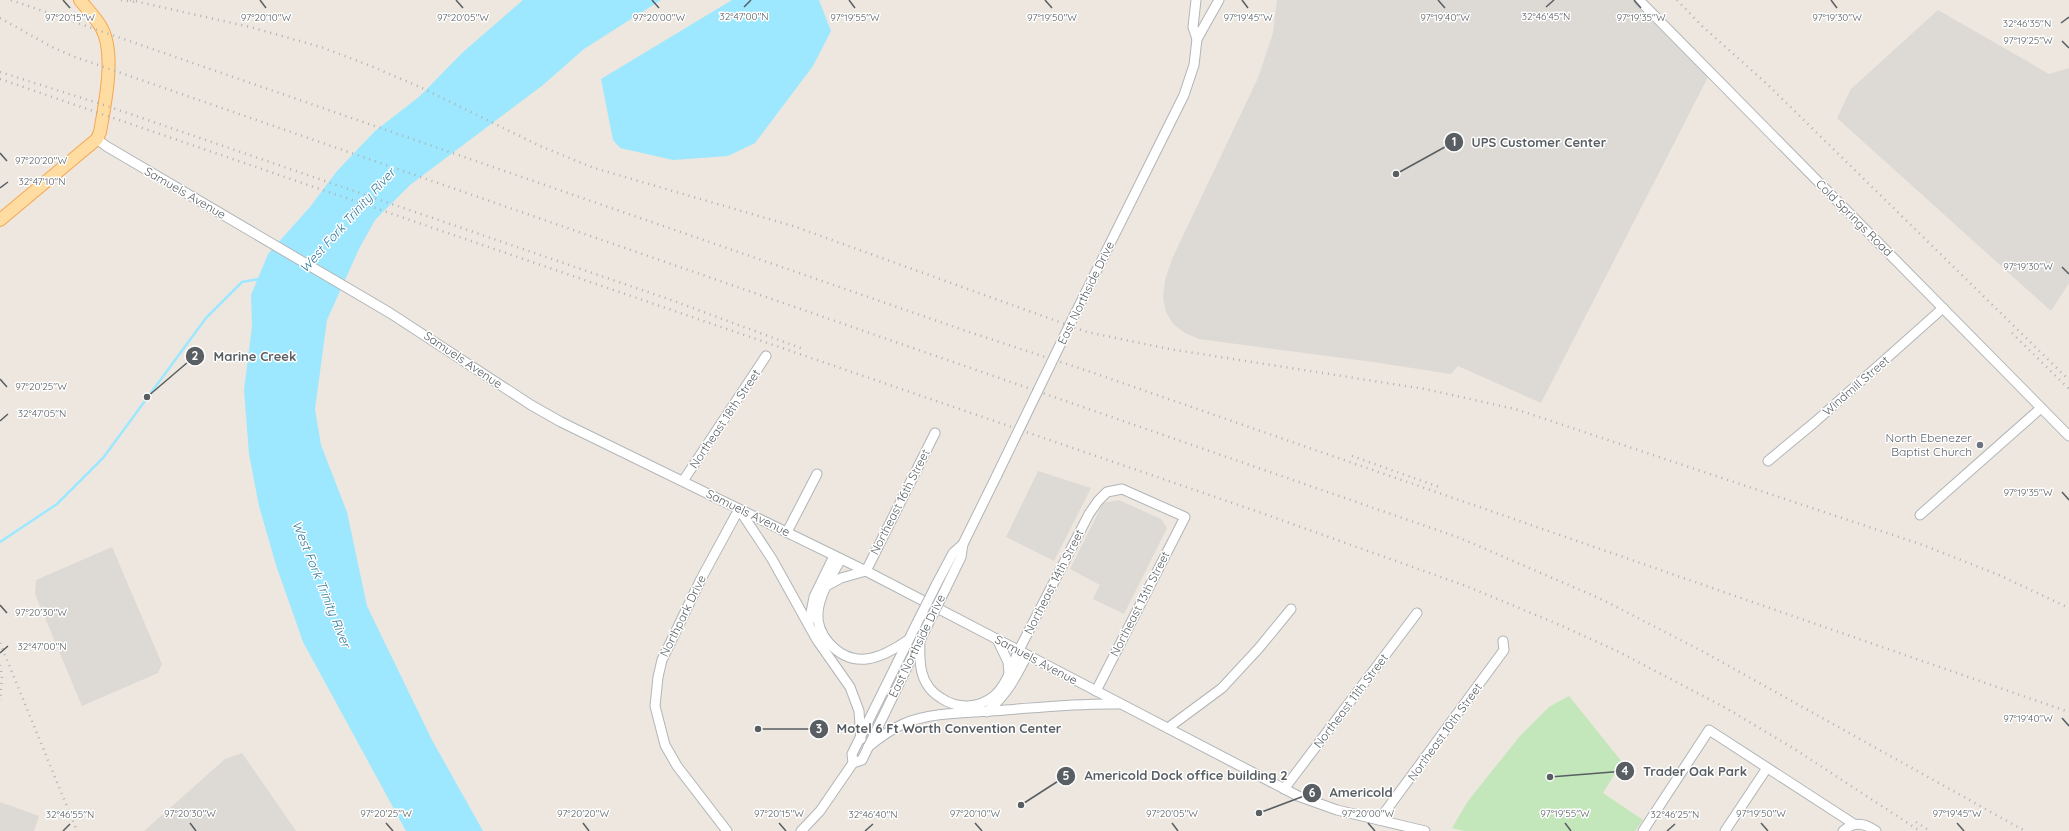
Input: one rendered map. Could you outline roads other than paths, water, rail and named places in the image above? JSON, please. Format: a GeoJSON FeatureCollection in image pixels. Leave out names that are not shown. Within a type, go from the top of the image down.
{"type":"FeatureCollection","features":[{"type":"Feature","properties":{"kind":"main road"},"geometry":{"type":"LineString","coordinates":[[0,220],[97,139],[103,114],[108,68],[107,41],[104,33],[80,0]]}},
{"type":"Feature","properties":{"kind":"street","name":"East Northside Drive"},"geometry":{"type":"LineString","coordinates":[[1196,0],[1193,27],[1198,39]]}},
{"type":"Feature","properties":{"kind":"street","name":"East Northside Drive"},"geometry":{"type":"LineString","coordinates":[[801,831],[820,811],[853,763],[862,760],[961,557],[963,544],[1184,95],[1194,65],[1198,39],[1219,0]]}},
{"type":"Feature","properties":{"kind":"street","name":"Cold Springs Road"},"geometry":{"type":"LineString","coordinates":[[1639,0],[2069,436]]}},
{"type":"Feature","properties":{"kind":"street","name":"Samuels Avenue"},"geometry":{"type":"LineString","coordinates":[[97,139],[106,146],[390,313],[531,405],[561,422],[866,571],[1284,789],[1337,810],[1425,831]]}},
{"type":"Feature","properties":{"kind":"street","name":"Windmill Street"},"geometry":{"type":"LineString","coordinates":[[1768,461],[1815,422],[1943,308]]}},
{"type":"Feature","properties":{"kind":"street","name":"Northeast 18th Street"},"geometry":{"type":"LineString","coordinates":[[683,481],[766,356]]}},
{"type":"Feature","properties":{"kind":"street"},"geometry":{"type":"LineString","coordinates":[[1920,515],[2040,408]]}},
{"type":"Feature","properties":{"kind":"street","name":"Northeast 16th Street"},"geometry":{"type":"LineString","coordinates":[[866,571],[936,433]]}},
{"type":"Feature","properties":{"kind":"street"},"geometry":{"type":"LineString","coordinates":[[787,532],[817,474]]}},
{"type":"Feature","properties":{"kind":"street","name":"Northeast 14th Street"},"geometry":{"type":"LineString","coordinates":[[920,639],[920,665],[925,682],[935,695],[947,702],[959,706],[970,706],[986,701],[1002,688],[1019,651],[1089,514],[1098,501],[1107,492],[1122,489],[1185,517]]}},
{"type":"Feature","properties":{"kind":"street"},"geometry":{"type":"LineString","coordinates":[[739,509],[765,547],[809,623],[817,640],[850,687],[859,711],[861,739]]}},
{"type":"Feature","properties":{"kind":"street","name":"Northpark Drive"},"geometry":{"type":"LineString","coordinates":[[727,831],[676,766],[665,745],[655,706],[658,677],[662,660],[701,579],[739,509]]}},
{"type":"Feature","properties":{"kind":"street","name":"Northeast 13th Street"},"geometry":{"type":"LineString","coordinates":[[1096,691],[1185,517]]}},
{"type":"Feature","properties":{"kind":"street","name":"East Northside Drive"},"geometry":{"type":"LineString","coordinates":[[853,763],[852,754],[861,739],[936,585],[953,553],[963,544]]}},
{"type":"Feature","properties":{"kind":"street"},"geometry":{"type":"LineString","coordinates":[[809,623],[814,597],[837,557]]}},
{"type":"Feature","properties":{"kind":"street"},"geometry":{"type":"LineString","coordinates":[[837,557],[819,606],[818,622],[825,638],[840,653],[854,659],[867,660],[891,651],[909,639]]}},
{"type":"Feature","properties":{"kind":"street"},"geometry":{"type":"LineString","coordinates":[[827,586],[841,578],[866,571]]}},
{"type":"Feature","properties":{"kind":"street"},"geometry":{"type":"LineString","coordinates":[[1168,728],[1222,688],[1259,648],[1291,609]]}},
{"type":"Feature","properties":{"kind":"street","name":"Northeast 11th Street"},"geometry":{"type":"LineString","coordinates":[[1284,789],[1417,613]]}},
{"type":"Feature","properties":{"kind":"street"},"geometry":{"type":"LineString","coordinates":[[997,639],[1008,662],[1009,674]]}},
{"type":"Feature","properties":{"kind":"street","name":"Northeast 10th Street"},"geometry":{"type":"LineString","coordinates":[[1379,820],[1504,650],[1503,641]]}},
{"type":"Feature","properties":{"kind":"street"},"geometry":{"type":"LineString","coordinates":[[986,712],[999,701],[1012,686],[1028,655]]}},
{"type":"Feature","properties":{"kind":"street"},"geometry":{"type":"LineString","coordinates":[[868,747],[887,733],[904,724],[919,719],[1084,703],[1120,704]]}},
{"type":"Feature","properties":{"kind":"street"},"geometry":{"type":"LineString","coordinates":[[1643,831],[1709,730],[1858,824],[1876,831]]}},
{"type":"Feature","properties":{"kind":"street"},"geometry":{"type":"LineString","coordinates":[[1725,831],[1767,768]]}},
{"type":"Feature","properties":{"kind":"street"},"geometry":{"type":"LineString","coordinates":[[1843,831],[1858,824]]}},
{"type":"Feature","properties":{"kind":"water","name":"West Fork Trinity River"},"geometry":{"type":"Polygon","coordinates":[[[523,0],[661,0],[584,49],[543,85],[410,185],[375,220],[359,249],[327,320],[315,409],[321,445],[347,512],[367,606],[432,740],[483,831],[406,831],[303,642],[276,565],[259,506],[249,454],[244,390],[252,326],[251,295],[268,254],[310,207],[337,171],[375,131],[420,96],[462,53],[523,0]]]}},
{"type":"Feature","properties":{"kind":"water"},"geometry":{"type":"Polygon","coordinates":[[[732,0],[819,0],[831,31],[813,66],[755,143],[728,156],[673,160],[620,148],[613,140],[601,79],[732,0]]]}},
{"type":"Feature","properties":{"kind":"waterway"},"geometry":{"type":"LineString","coordinates":[[0,542],[57,504],[103,458],[206,318],[242,282],[259,279]]}},
{"type":"Feature","properties":{"kind":"railway"},"geometry":{"type":"LineString","coordinates":[[11,0],[975,334],[1088,371],[2069,712]]}},
{"type":"Feature","properties":{"kind":"railway"},"geometry":{"type":"LineString","coordinates":[[121,0],[135,2]]}},
{"type":"Feature","properties":{"kind":"railway"},"geometry":{"type":"LineString","coordinates":[[130,0],[250,27],[321,47],[420,87],[540,146],[594,168],[793,226],[1087,332],[1169,349],[1425,389],[1515,409],[1923,545],[1999,575],[2069,608]]}},
{"type":"Feature","properties":{"kind":"railway"},"geometry":{"type":"LineString","coordinates":[[1677,0],[1702,26],[1766,83],[2069,380]]}},
{"type":"Feature","properties":{"kind":"railway"},"geometry":{"type":"LineString","coordinates":[[0,18],[52,47],[75,57],[1460,538],[1601,599],[1702,651],[2025,831]]}},
{"type":"Feature","properties":{"kind":"railway"},"geometry":{"type":"LineString","coordinates":[[0,72],[104,105],[674,301],[803,349]]}},
{"type":"Feature","properties":{"kind":"railway"},"geometry":{"type":"LineString","coordinates":[[0,79],[1256,511],[1466,586],[1560,625],[1619,652],[1724,707],[1793,748],[1920,831]]}},
{"type":"Feature","properties":{"kind":"railway"},"geometry":{"type":"LineString","coordinates":[[2012,333],[2069,389]]}},
{"type":"Feature","properties":{"kind":"railway"},"geometry":{"type":"LineString","coordinates":[[1352,456],[1442,488]]}},
{"type":"Feature","properties":{"kind":"railway"},"geometry":{"type":"LineString","coordinates":[[0,643],[77,831]]}},
{"type":"Feature","properties":{"kind":"railway"},"geometry":{"type":"LineString","coordinates":[[0,665],[2,676],[0,701]]}},
{"type":"Feature","properties":{"kind":"railway"},"geometry":{"type":"LineString","coordinates":[[1916,822],[1930,831]]}},
{"type":"Feature","properties":{"kind":"place","name":"UPS Customer Center"},"geometry":{"type":"Point","coordinates":[1396,174]}},
{"type":"Feature","properties":{"kind":"place","name":"Marine Creek"},"geometry":{"type":"Point","coordinates":[147,397]}},
{"type":"Feature","properties":{"kind":"place","name":"North Ebenezer Baptist Church"},"geometry":{"type":"Point","coordinates":[1980,445]}},
{"type":"Feature","properties":{"kind":"place","name":"Motel 6 Ft Worth Convention Center"},"geometry":{"type":"Point","coordinates":[758,729]}},
{"type":"Feature","properties":{"kind":"place","name":"Trader Oak Park"},"geometry":{"type":"Point","coordinates":[1550,777]}},
{"type":"Feature","properties":{"kind":"place","name":"Americold Dock office building 2"},"geometry":{"type":"Point","coordinates":[1021,805]}},
{"type":"Feature","properties":{"kind":"place","name":"Americold"},"geometry":{"type":"Point","coordinates":[1259,813]}}]}
